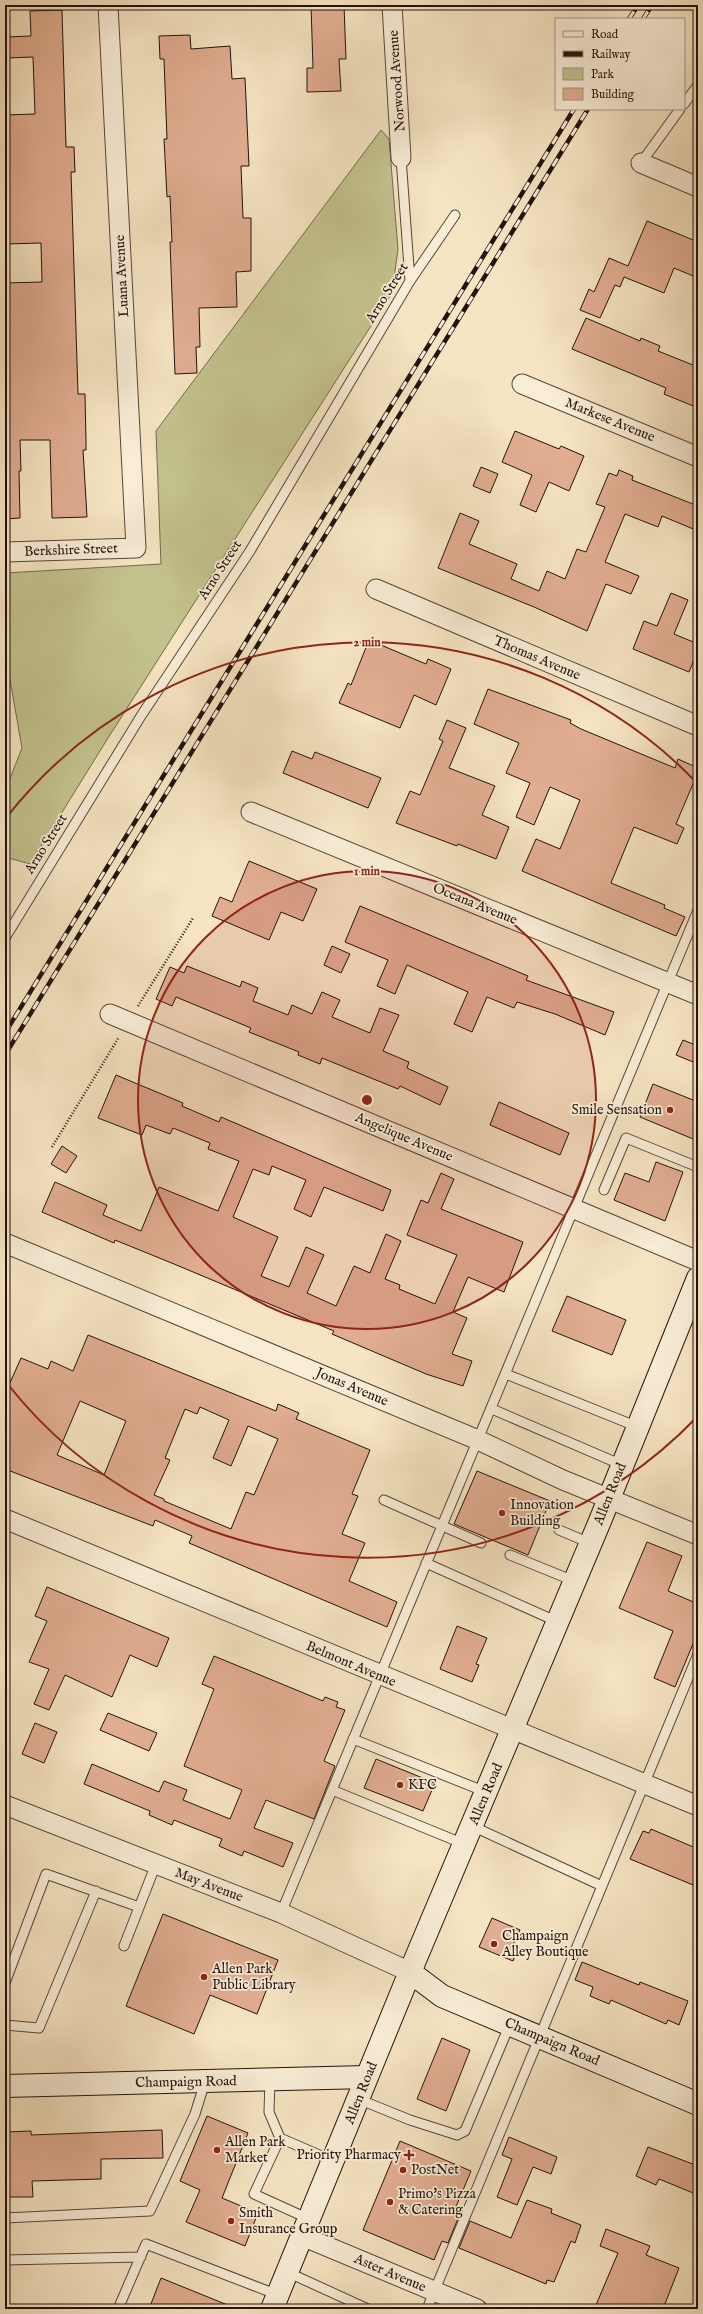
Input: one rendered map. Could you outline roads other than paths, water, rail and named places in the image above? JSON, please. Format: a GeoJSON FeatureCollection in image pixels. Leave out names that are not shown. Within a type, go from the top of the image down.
{"type":"FeatureCollection","features":[{"type":"Feature","properties":{"kind":"main road","name":"Allen Road"},"geometry":{"type":"LineString","coordinates":[[275,2302],[410,1972],[558,1622],[698,1278]]}},
{"type":"Feature","properties":{"kind":"main road","name":"Champaign Road"},"geometry":{"type":"LineString","coordinates":[[410,1972],[442,1996],[540,2036],[698,2104]]}},
{"type":"Feature","properties":{"kind":"main road","name":"Champaign Road"},"geometry":{"type":"LineString","coordinates":[[5,2086],[367,2077]]}},
{"type":"Feature","properties":{"kind":"street","name":"Luana Avenue"},"geometry":{"type":"LineString","coordinates":[[108,5],[136,548]]}},
{"type":"Feature","properties":{"kind":"street","name":"Norwood Avenue"},"geometry":{"type":"LineString","coordinates":[[392,5],[401,158]]}},
{"type":"Feature","properties":{"kind":"street"},"geometry":{"type":"LineString","coordinates":[[641,163],[698,187]]}},
{"type":"Feature","properties":{"kind":"street","name":"Markese Avenue"},"geometry":{"type":"LineString","coordinates":[[522,384],[698,457]]}},
{"type":"Feature","properties":{"kind":"street","name":"Berkshire Street"},"geometry":{"type":"LineString","coordinates":[[5,552],[136,548]]}},
{"type":"Feature","properties":{"kind":"street","name":"Thomas Avenue"},"geometry":{"type":"LineString","coordinates":[[376,589],[698,726]]}},
{"type":"Feature","properties":{"kind":"street","name":"Oceana Avenue"},"geometry":{"type":"LineString","coordinates":[[251,812],[698,995]]}},
{"type":"Feature","properties":{"kind":"street","name":"Angelique Avenue"},"geometry":{"type":"LineString","coordinates":[[110,1014],[698,1261]]}},
{"type":"Feature","properties":{"kind":"street","name":"Jonas Avenue"},"geometry":{"type":"LineString","coordinates":[[5,1243],[478,1440],[563,1480],[698,1535]]}},
{"type":"Feature","properties":{"kind":"street","name":"Belmont Avenue"},"geometry":{"type":"LineString","coordinates":[[5,1519],[379,1676],[698,1806]]}},
{"type":"Feature","properties":{"kind":"street","name":"May Avenue"},"geometry":{"type":"LineString","coordinates":[[5,1805],[281,1913],[410,1972]]}},
{"type":"Feature","properties":{"kind":"street","name":"Aster Avenue"},"geometry":{"type":"LineString","coordinates":[[306,2228],[434,2291],[477,2309]]}},
{"type":"Feature","properties":{"kind":"lane"},"geometry":{"type":"LineString","coordinates":[[685,103],[698,85]]}},
{"type":"Feature","properties":{"kind":"lane"},"geometry":{"type":"LineString","coordinates":[[641,163],[679,110]]}},
{"type":"Feature","properties":{"kind":"lane"},"geometry":{"type":"LineString","coordinates":[[401,158],[410,282]]}},
{"type":"Feature","properties":{"kind":"lane","name":"Arno Street"},"geometry":{"type":"LineString","coordinates":[[5,938],[141,716],[250,551],[410,282],[455,215]]}},
{"type":"Feature","properties":{"kind":"lane"},"geometry":{"type":"LineString","coordinates":[[281,1913],[426,1563],[492,1409],[698,910]]}},
{"type":"Feature","properties":{"kind":"lane"},"geometry":{"type":"LineString","coordinates":[[604,1190],[626,1138],[698,1167]]}},
{"type":"Feature","properties":{"kind":"lane"},"geometry":{"type":"LineString","coordinates":[[506,1374],[638,1427]]}},
{"type":"Feature","properties":{"kind":"lane"},"geometry":{"type":"LineString","coordinates":[[492,1409],[622,1465]]}},
{"type":"Feature","properties":{"kind":"lane"},"geometry":{"type":"LineString","coordinates":[[384,1500],[481,1543]]}},
{"type":"Feature","properties":{"kind":"lane"},"geometry":{"type":"LineString","coordinates":[[559,1530],[590,1543]]}},
{"type":"Feature","properties":{"kind":"lane"},"geometry":{"type":"LineString","coordinates":[[510,1555],[574,1582]]}},
{"type":"Feature","properties":{"kind":"lane"},"geometry":{"type":"LineString","coordinates":[[426,1563],[558,1622]]}},
{"type":"Feature","properties":{"kind":"lane"},"geometry":{"type":"LineString","coordinates":[[427,2309],[698,1654]]}},
{"type":"Feature","properties":{"kind":"lane"},"geometry":{"type":"LineString","coordinates":[[353,1739],[486,1792]]}},
{"type":"Feature","properties":{"kind":"lane"},"geometry":{"type":"LineString","coordinates":[[332,1790],[468,1835],[602,1886]]}},
{"type":"Feature","properties":{"kind":"lane"},"geometry":{"type":"LineString","coordinates":[[124,1946],[156,1864]]}},
{"type":"Feature","properties":{"kind":"lane"},"geometry":{"type":"LineString","coordinates":[[5,1983],[46,1874],[140,1907]]}},
{"type":"Feature","properties":{"kind":"lane"},"geometry":{"type":"LineString","coordinates":[[5,2025],[39,2028],[96,1891]]}},
{"type":"Feature","properties":{"kind":"lane"},"geometry":{"type":"LineString","coordinates":[[358,2099],[410,2120],[461,2135],[465,2131],[510,2024]]}},
{"type":"Feature","properties":{"kind":"lane"},"geometry":{"type":"LineString","coordinates":[[270,2080],[269,2112],[280,2138],[333,2161]]}},
{"type":"Feature","properties":{"kind":"lane"},"geometry":{"type":"LineString","coordinates":[[5,2218],[150,2211],[195,2114],[205,2081]]}},
{"type":"Feature","properties":{"kind":"lane"},"geometry":{"type":"LineString","coordinates":[[280,2138],[254,2194],[306,2228]]}},
{"type":"Feature","properties":{"kind":"lane"},"geometry":{"type":"LineString","coordinates":[[118,2309],[146,2244],[275,2302]]}},
{"type":"Feature","properties":{"kind":"lane"},"geometry":{"type":"LineString","coordinates":[[5,2260],[141,2257]]}},
{"type":"Feature","properties":{"kind":"lane"},"geometry":{"type":"LineString","coordinates":[[287,2272],[368,2309]]}},
{"type":"Feature","properties":{"kind":"railway"},"geometry":{"type":"LineString","coordinates":[[630,18],[638,5]]}},
{"type":"Feature","properties":{"kind":"railway"},"geometry":{"type":"LineString","coordinates":[[644,18],[652,5]]}},
{"type":"Feature","properties":{"kind":"railway"},"geometry":{"type":"LineString","coordinates":[[5,1033],[573,110]]}},
{"type":"Feature","properties":{"kind":"railway"},"geometry":{"type":"LineString","coordinates":[[5,1055],[587,110]]}},
{"type":"Feature","properties":{"kind":"place","name":"Smile Sensation"},"geometry":{"type":"Point","coordinates":[670,1110]}},
{"type":"Feature","properties":{"kind":"place","name":"Innovation Building"},"geometry":{"type":"Point","coordinates":[502,1513]}},
{"type":"Feature","properties":{"kind":"place","name":"KFC"},"geometry":{"type":"Point","coordinates":[400,1785]}},
{"type":"Feature","properties":{"kind":"place","name":"Champaign Alley Boutique"},"geometry":{"type":"Point","coordinates":[494,1944]}},
{"type":"Feature","properties":{"kind":"place","name":"Allen Park Public Library"},"geometry":{"type":"Point","coordinates":[204,1977]}},
{"type":"Feature","properties":{"kind":"place","name":"Allen Park Market"},"geometry":{"type":"Point","coordinates":[217,2150]}},
{"type":"Feature","properties":{"kind":"place","name":"Priority Pharmacy"},"geometry":{"type":"Point","coordinates":[409,2155]}},
{"type":"Feature","properties":{"kind":"place","name":"PostNet"},"geometry":{"type":"Point","coordinates":[403,2170]}},
{"type":"Feature","properties":{"kind":"place","name":"Primo's Pizza & Catering"},"geometry":{"type":"Point","coordinates":[390,2202]}},
{"type":"Feature","properties":{"kind":"place","name":"Smith Insurance Group"},"geometry":{"type":"Point","coordinates":[231,2221]}}]}
